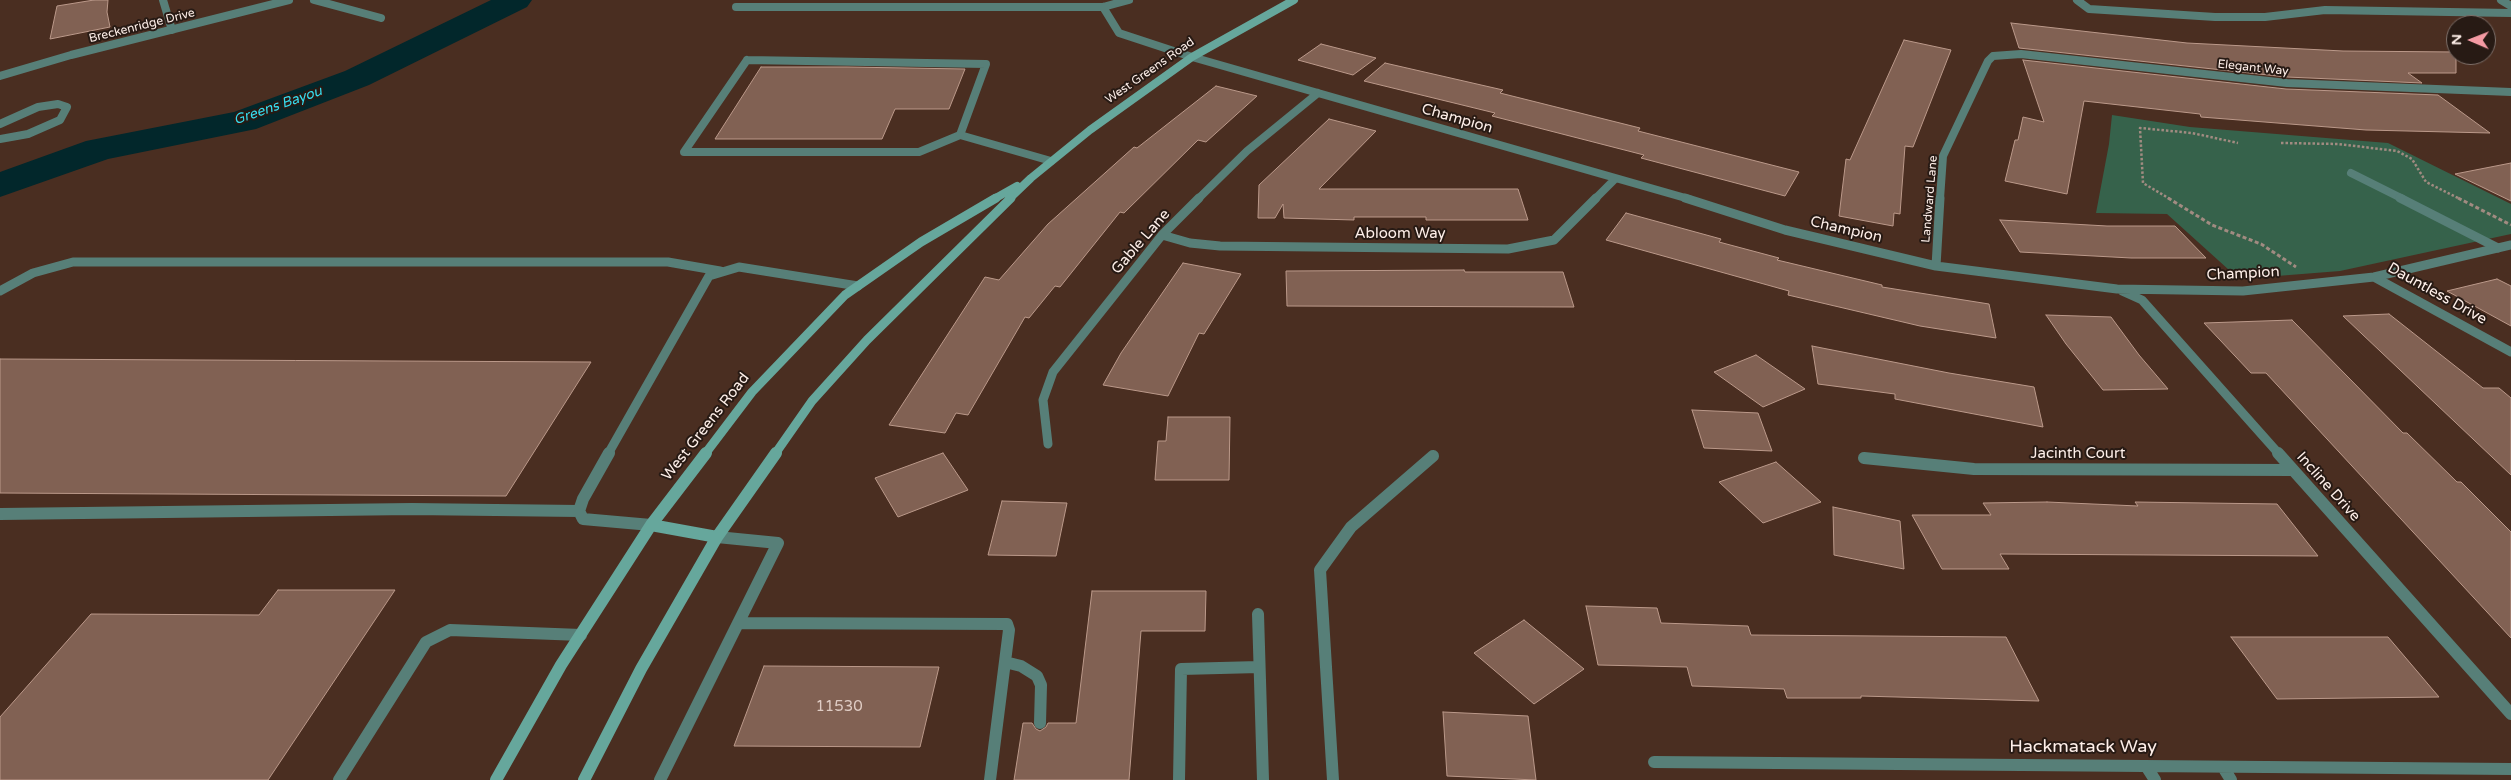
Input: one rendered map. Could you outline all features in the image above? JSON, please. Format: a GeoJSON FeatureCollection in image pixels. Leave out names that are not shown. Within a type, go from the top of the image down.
{"type":"FeatureCollection","features":[{"type":"Feature","properties":{"kind":"main road","name":"West Greens Road"},"geometry":{"type":"LineString","coordinates":[[584,780],[641,669],[717,538],[812,401],[867,340],[1031,178],[1090,130],[1192,58],[1230,34],[1294,0]]}},
{"type":"Feature","properties":{"kind":"main road","name":"West Greens Road"},"geometry":{"type":"LineString","coordinates":[[496,780],[581,635],[651,525],[752,392],[845,295],[921,242],[1031,178]]}},
{"type":"Feature","properties":{"kind":"main road"},"geometry":{"type":"LineString","coordinates":[[651,525],[717,538]]}},
{"type":"Feature","properties":{"kind":"street"},"geometry":{"type":"LineString","coordinates":[[164,0],[172,30]]}},
{"type":"Feature","properties":{"kind":"street","name":"Breckenridge Drive"},"geometry":{"type":"LineString","coordinates":[[0,76],[71,55],[290,0]]}},
{"type":"Feature","properties":{"kind":"street"},"geometry":{"type":"LineString","coordinates":[[314,0],[381,18]]}},
{"type":"Feature","properties":{"kind":"street"},"geometry":{"type":"LineString","coordinates":[[736,7],[1103,7],[1129,0]]}},
{"type":"Feature","properties":{"kind":"street"},"geometry":{"type":"LineString","coordinates":[[2077,0],[2089,9],[2214,17],[2266,17],[2325,10],[2511,13]]}},
{"type":"Feature","properties":{"kind":"street"},"geometry":{"type":"LineString","coordinates":[[2501,0],[2511,6]]}},
{"type":"Feature","properties":{"kind":"street","name":"Champion"},"geometry":{"type":"LineString","coordinates":[[1103,7],[1119,34],[1192,58],[1614,180],[1685,198],[1785,230],[1936,266],[2117,289],[2243,291],[2374,276],[2511,245]]}},
{"type":"Feature","properties":{"kind":"street","name":"Elegant Way"},"geometry":{"type":"LineString","coordinates":[[1993,56],[2021,54],[2287,83],[2511,92]]}},
{"type":"Feature","properties":{"kind":"street","name":"Landward Lane"},"geometry":{"type":"LineString","coordinates":[[1936,266],[1943,156],[1988,61],[1993,56]]}},
{"type":"Feature","properties":{"kind":"street"},"geometry":{"type":"LineString","coordinates":[[960,135],[986,64],[747,60],[684,152],[919,152],[960,135],[1051,162]]}},
{"type":"Feature","properties":{"kind":"street","name":"Gable Lane"},"geometry":{"type":"LineString","coordinates":[[1048,444],[1043,400],[1053,372],[1162,235],[1247,151],[1318,93]]}},
{"type":"Feature","properties":{"kind":"street"},"geometry":{"type":"LineString","coordinates":[[0,124],[38,107],[52,104],[67,107],[60,120],[28,134],[0,139]]}},
{"type":"Feature","properties":{"kind":"street"},"geometry":{"type":"LineString","coordinates":[[2351,173],[2498,248]]}},
{"type":"Feature","properties":{"kind":"street","name":"Abloom Way"},"geometry":{"type":"LineString","coordinates":[[1162,235],[1190,243],[1220,246],[1508,249],[1554,240],[1614,180]]}},
{"type":"Feature","properties":{"kind":"street"},"geometry":{"type":"LineString","coordinates":[[0,291],[33,274],[73,262],[668,262],[720,271]]}},
{"type":"Feature","properties":{"kind":"street"},"geometry":{"type":"LineString","coordinates":[[651,525],[583,520],[579,511],[582,499],[709,276],[739,266],[858,286]]}},
{"type":"Feature","properties":{"kind":"street","name":"Dauntless Drive"},"geometry":{"type":"LineString","coordinates":[[2374,276],[2511,352]]}},
{"type":"Feature","properties":{"kind":"street","name":"Incline Drive"},"geometry":{"type":"LineString","coordinates":[[2117,289],[2142,300],[2511,714]]}},
{"type":"Feature","properties":{"kind":"street"},"geometry":{"type":"LineString","coordinates":[[1333,780],[1320,570],[1351,527],[1434,456]]}},
{"type":"Feature","properties":{"kind":"street","name":"Jacinth Court"},"geometry":{"type":"LineString","coordinates":[[1864,458],[1974,469],[2293,470]]}},
{"type":"Feature","properties":{"kind":"street"},"geometry":{"type":"LineString","coordinates":[[0,514],[412,510],[579,511]]}},
{"type":"Feature","properties":{"kind":"street"},"geometry":{"type":"LineString","coordinates":[[660,780],[778,543],[717,538]]}},
{"type":"Feature","properties":{"kind":"street"},"geometry":{"type":"LineString","coordinates":[[1258,614],[1263,780]]}},
{"type":"Feature","properties":{"kind":"street"},"geometry":{"type":"LineString","coordinates":[[738,623],[1007,624],[1009,630],[990,780]]}},
{"type":"Feature","properties":{"kind":"street"},"geometry":{"type":"LineString","coordinates":[[339,780],[426,642],[450,630],[581,635]]}},
{"type":"Feature","properties":{"kind":"street"},"geometry":{"type":"LineString","coordinates":[[1005,662],[1021,666],[1037,676],[1041,685],[1040,723]]}},
{"type":"Feature","properties":{"kind":"street"},"geometry":{"type":"LineString","coordinates":[[1178,780],[1181,669],[1259,667]]}},
{"type":"Feature","properties":{"kind":"street","name":"Hackmatack Way"},"geometry":{"type":"LineString","coordinates":[[1654,762],[2511,769]]}},
{"type":"Feature","properties":{"kind":"street"},"geometry":{"type":"LineString","coordinates":[[2146,766],[2155,780]]}},
{"type":"Feature","properties":{"kind":"street"},"geometry":{"type":"LineString","coordinates":[[2222,767],[2231,780]]}},
{"type":"Feature","properties":{"kind":"path"},"geometry":{"type":"LineString","coordinates":[[2238,143],[2192,133],[2140,128],[2143,183],[2212,225],[2261,244],[2298,268]]}},
{"type":"Feature","properties":{"kind":"path"},"geometry":{"type":"LineString","coordinates":[[2281,143],[2338,144],[2397,151],[2412,159],[2426,182],[2511,225]]}},
{"type":"Feature","properties":{"kind":"green space"},"geometry":{"type":"Polygon","coordinates":[[[2112,115],[2190,127],[2388,143],[2511,204],[2511,234],[2340,271],[2239,279],[2167,214],[2096,213],[2109,144],[2112,115]]]}},
{"type":"Feature","properties":{"kind":"building"},"geometry":{"type":"Polygon","coordinates":[[[94,0],[108,0],[107,12],[110,27],[50,39],[57,6],[94,0]]]}},
{"type":"Feature","properties":{"kind":"building"},"geometry":{"type":"Polygon","coordinates":[[[2011,23],[2187,43],[2343,51],[2446,52],[2446,65],[2456,65],[2456,73],[2408,73],[2422,83],[2287,77],[2019,48],[2011,23]]]}},
{"type":"Feature","properties":{"kind":"building"},"geometry":{"type":"Polygon","coordinates":[[[1904,40],[1951,50],[1913,147],[1905,146],[1900,214],[1894,213],[1893,226],[1839,216],[1846,159],[1850,160],[1904,40]]]}},
{"type":"Feature","properties":{"kind":"building"},"geometry":{"type":"Polygon","coordinates":[[[1321,44],[1376,58],[1353,75],[1298,60],[1321,44]]]}},
{"type":"Feature","properties":{"kind":"building"},"geometry":{"type":"Polygon","coordinates":[[[2023,60],[2286,89],[2438,95],[2490,133],[2366,130],[2201,117],[2200,114],[2084,101],[2067,194],[2005,181],[2023,117],[2044,122],[2023,60]]]}},
{"type":"Feature","properties":{"kind":"building"},"geometry":{"type":"Polygon","coordinates":[[[1385,63],[1503,90],[1500,93],[1640,128],[1638,131],[1799,172],[1785,196],[1641,158],[1644,155],[1492,116],[1495,113],[1364,81],[1385,63]]]}},
{"type":"Feature","properties":{"kind":"building"},"geometry":{"type":"Polygon","coordinates":[[[761,67],[965,69],[949,109],[895,109],[882,139],[715,139],[761,67]]]}},
{"type":"Feature","properties":{"kind":"building"},"geometry":{"type":"Polygon","coordinates":[[[1216,86],[1257,96],[1206,142],[1198,140],[1124,213],[1120,212],[1060,287],[1055,286],[1029,318],[1025,317],[968,415],[956,413],[945,433],[889,425],[985,277],[999,280],[1048,224],[1134,147],[1137,148],[1216,86]]]}},
{"type":"Feature","properties":{"kind":"building"},"geometry":{"type":"Polygon","coordinates":[[[1329,119],[1376,131],[1319,189],[1518,189],[1528,220],[1426,220],[1426,217],[1354,217],[1354,220],[1284,218],[1283,204],[1275,218],[1258,218],[1259,185],[1329,119]]]}},
{"type":"Feature","properties":{"kind":"building"},"geometry":{"type":"Polygon","coordinates":[[[2511,163],[2511,201],[2455,174],[2511,163]]]}},
{"type":"Feature","properties":{"kind":"building"},"geometry":{"type":"Polygon","coordinates":[[[1626,213],[1721,239],[1719,242],[1779,258],[1777,260],[1882,285],[1882,287],[1989,304],[1996,338],[1920,326],[1788,295],[1789,291],[1606,240],[1626,213]]]}},
{"type":"Feature","properties":{"kind":"building"},"geometry":{"type":"Polygon","coordinates":[[[2000,220],[2107,226],[2175,226],[2206,258],[2131,258],[2020,252],[2000,220]]]}},
{"type":"Feature","properties":{"kind":"building"},"geometry":{"type":"Polygon","coordinates":[[[1183,263],[1241,274],[1204,334],[1199,333],[1168,396],[1103,385],[1121,353],[1183,263]]]}},
{"type":"Feature","properties":{"kind":"building"},"geometry":{"type":"Polygon","coordinates":[[[1464,270],[1465,272],[1563,272],[1574,307],[1287,306],[1286,271],[1464,270]]]}},
{"type":"Feature","properties":{"kind":"building"},"geometry":{"type":"Polygon","coordinates":[[[2497,279],[2511,286],[2511,326],[2447,291],[2497,279]]]}},
{"type":"Feature","properties":{"kind":"building"},"geometry":{"type":"Polygon","coordinates":[[[2389,314],[2483,388],[2499,388],[2511,398],[2511,475],[2343,316],[2389,314]]]}},
{"type":"Feature","properties":{"kind":"building"},"geometry":{"type":"Polygon","coordinates":[[[2046,315],[2111,317],[2139,355],[2168,389],[2103,390],[2066,344],[2046,315]]]}},
{"type":"Feature","properties":{"kind":"building"},"geometry":{"type":"Polygon","coordinates":[[[2292,320],[2403,433],[2407,433],[2457,482],[2461,482],[2511,532],[2511,638],[2266,373],[2251,373],[2204,323],[2292,320]]]}},
{"type":"Feature","properties":{"kind":"building"},"geometry":{"type":"Polygon","coordinates":[[[1812,346],[1949,373],[2034,387],[2043,427],[1895,399],[1895,394],[1818,384],[1812,346]]]}},
{"type":"Feature","properties":{"kind":"building"},"geometry":{"type":"Polygon","coordinates":[[[1756,355],[1805,389],[1763,407],[1714,372],[1756,355]]]}},
{"type":"Feature","properties":{"kind":"building"},"geometry":{"type":"Polygon","coordinates":[[[0,359],[591,362],[506,496],[0,493],[0,359]]]}},
{"type":"Feature","properties":{"kind":"building"},"geometry":{"type":"Polygon","coordinates":[[[1692,410],[1758,413],[1772,451],[1704,448],[1692,410]]]}},
{"type":"Feature","properties":{"kind":"building"},"geometry":{"type":"Polygon","coordinates":[[[1168,417],[1230,417],[1229,480],[1155,480],[1158,441],[1166,441],[1168,417]]]}},
{"type":"Feature","properties":{"kind":"building"},"geometry":{"type":"Polygon","coordinates":[[[943,453],[968,490],[898,517],[875,478],[943,453]]]}},
{"type":"Feature","properties":{"kind":"building"},"geometry":{"type":"Polygon","coordinates":[[[1776,462],[1821,502],[1763,523],[1719,482],[1776,462]]]}},
{"type":"Feature","properties":{"kind":"building"},"geometry":{"type":"Polygon","coordinates":[[[1002,501],[1067,503],[1056,556],[988,555],[1002,501]]]}},
{"type":"Feature","properties":{"kind":"building"},"geometry":{"type":"Polygon","coordinates":[[[2047,502],[2138,506],[2135,502],[2277,504],[2318,556],[2000,554],[2009,569],[1942,569],[1912,515],[1991,515],[1983,503],[2047,502]]]}},
{"type":"Feature","properties":{"kind":"building"},"geometry":{"type":"Polygon","coordinates":[[[1833,507],[1900,521],[1904,569],[1834,555],[1833,507]]]}},
{"type":"Feature","properties":{"kind":"building"},"geometry":{"type":"Polygon","coordinates":[[[278,590],[395,590],[268,780],[0,780],[0,717],[91,614],[259,615],[278,590]]]}},
{"type":"Feature","properties":{"kind":"building"},"geometry":{"type":"Polygon","coordinates":[[[1092,591],[1206,591],[1205,631],[1141,631],[1129,780],[1014,780],[1023,723],[1032,723],[1040,731],[1048,723],[1076,723],[1092,591]]]}},
{"type":"Feature","properties":{"kind":"building"},"geometry":{"type":"Polygon","coordinates":[[[1586,606],[1657,608],[1661,623],[1748,626],[1751,635],[2006,637],[2039,701],[1861,696],[1861,698],[1787,698],[1784,689],[1692,686],[1687,667],[1598,665],[1586,606]]]}},
{"type":"Feature","properties":{"kind":"building"},"geometry":{"type":"Polygon","coordinates":[[[1524,620],[1584,669],[1534,704],[1474,653],[1524,620]]]}},
{"type":"Feature","properties":{"kind":"building"},"geometry":{"type":"Polygon","coordinates":[[[2231,637],[2388,637],[2439,697],[2277,699],[2231,637]]]}},
{"type":"Feature","properties":{"kind":"building"},"geometry":{"type":"Polygon","coordinates":[[[764,666],[939,667],[920,747],[734,746],[764,666]]]}},
{"type":"Feature","properties":{"kind":"building"},"geometry":{"type":"Polygon","coordinates":[[[1443,712],[1528,716],[1536,780],[1447,776],[1443,712]]]}},
{"type":"Feature","properties":{"kind":"waterway","name":"Greens Bayou"},"geometry":{"type":"LineString","coordinates":[[0,185],[99,149],[243,121],[357,78],[516,0]]}}]}
